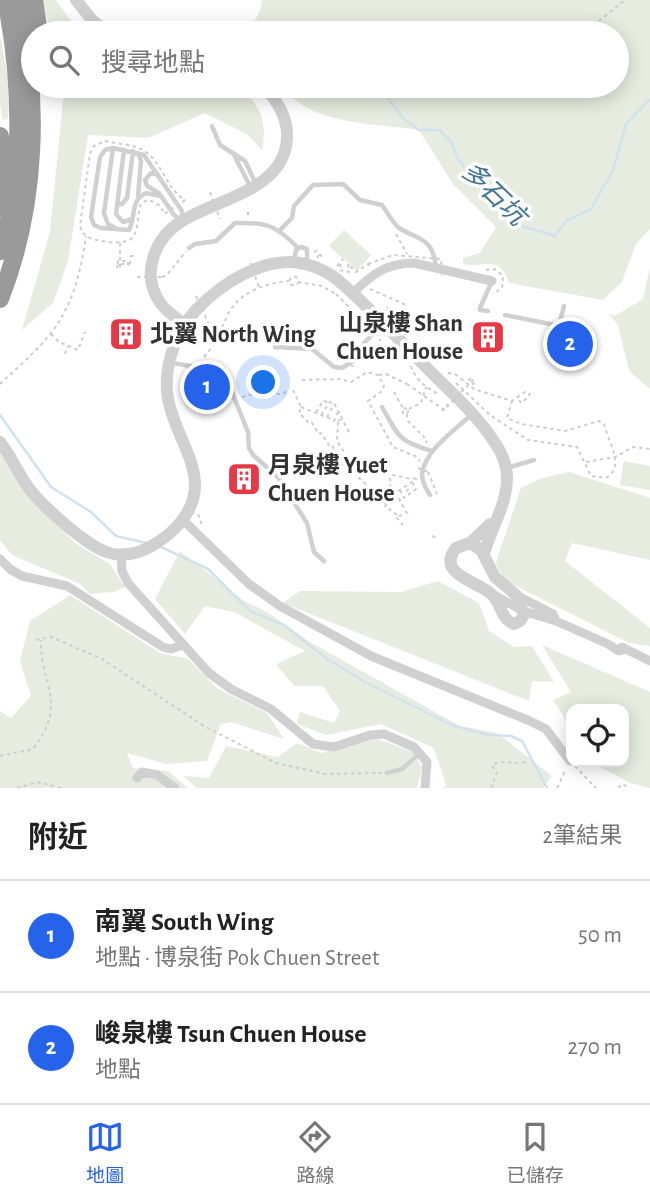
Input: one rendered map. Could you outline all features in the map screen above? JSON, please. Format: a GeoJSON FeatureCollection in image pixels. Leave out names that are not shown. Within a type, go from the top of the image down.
{"type":"FeatureCollection","features":[{"type":"Feature","properties":{"kind":"highway"},"geometry":{"type":"LineString","coordinates":[[0,251],[6,235],[17,164],[18,107],[6,0]]}},
{"type":"Feature","properties":{"kind":"highway"},"geometry":{"type":"LineString","coordinates":[[18,0],[22,21]]}},
{"type":"Feature","properties":{"kind":"highway"},"geometry":{"type":"LineString","coordinates":[[0,16],[14,61]]}},
{"type":"Feature","properties":{"kind":"highway"},"geometry":{"type":"LineString","coordinates":[[26,212],[31,98]]}},
{"type":"Feature","properties":{"kind":"highway"},"geometry":{"type":"LineString","coordinates":[[0,299],[14,261],[40,145],[42,98]]}},
{"type":"Feature","properties":{"kind":"highway"},"geometry":{"type":"LineString","coordinates":[[0,136],[0,208]]}},
{"type":"Feature","properties":{"kind":"street"},"geometry":{"type":"LineString","coordinates":[[76,0],[93,21]]}},
{"type":"Feature","properties":{"kind":"street"},"geometry":{"type":"LineString","coordinates":[[185,325],[160,302],[152,287],[150,269],[153,256],[162,240],[182,221],[254,186],[279,163],[285,152],[287,136],[283,114],[272,98]]}},
{"type":"Feature","properties":{"kind":"street"},"geometry":{"type":"LineString","coordinates":[[0,442],[28,487],[91,545],[108,553],[121,555],[141,550],[179,525],[194,504],[195,486],[191,463],[170,408],[167,384],[169,362],[185,325],[213,295],[237,278],[264,267],[300,263],[334,277],[472,415],[495,442],[506,468],[507,489],[478,575],[463,578]]}},
{"type":"Feature","properties":{"kind":"street"},"geometry":{"type":"LineString","coordinates":[[352,295],[373,274],[392,265],[414,263],[492,281]]}},
{"type":"Feature","properties":{"kind":"street"},"geometry":{"type":"LineString","coordinates":[[497,516],[470,543],[456,548],[450,557],[452,568],[463,578],[493,594],[510,623],[520,621],[523,611],[516,595]]}},
{"type":"Feature","properties":{"kind":"street"},"geometry":{"type":"LineString","coordinates":[[179,525],[271,600],[371,656],[530,720],[546,729],[566,756]]}},
{"type":"Feature","properties":{"kind":"street"},"geometry":{"type":"LineString","coordinates":[[470,543],[478,547],[495,577],[516,595],[553,614],[556,621]]}},
{"type":"Feature","properties":{"kind":"street"},"geometry":{"type":"LineString","coordinates":[[121,555],[122,571],[128,583],[219,681],[271,709],[313,744],[334,747],[380,734],[402,741],[421,753],[428,765],[425,788]]}},
{"type":"Feature","properties":{"kind":"street"},"geometry":{"type":"LineString","coordinates":[[0,559],[22,576],[67,586],[163,647],[172,649],[183,645]]}},
{"type":"Feature","properties":{"kind":"street"},"geometry":{"type":"LineString","coordinates":[[523,611],[556,621],[608,644],[612,642],[650,662]]}},
{"type":"Feature","properties":{"kind":"street"},"geometry":{"type":"LineString","coordinates":[[137,778],[142,772],[152,773],[175,788]]}},
{"type":"Feature","properties":{"kind":"lane"},"geometry":{"type":"LineString","coordinates":[[212,126],[220,145],[233,152],[254,186]]}},
{"type":"Feature","properties":{"kind":"lane"},"geometry":{"type":"LineString","coordinates":[[113,148],[104,212],[108,224],[121,231]]}},
{"type":"Feature","properties":{"kind":"lane"},"geometry":{"type":"LineString","coordinates":[[135,152],[141,161],[138,197],[129,230],[121,231],[94,225],[91,217],[100,158],[104,150],[113,148],[135,152],[146,158],[182,211],[182,221]]}},
{"type":"Feature","properties":{"kind":"lane"},"geometry":{"type":"LineString","coordinates":[[124,150],[116,214],[120,220],[127,222],[133,218]]}},
{"type":"Feature","properties":{"kind":"lane"},"geometry":{"type":"LineString","coordinates":[[117,205],[127,198],[135,152]]}},
{"type":"Feature","properties":{"kind":"lane"},"geometry":{"type":"LineString","coordinates":[[158,175],[148,174],[145,183],[161,196],[174,215],[182,221]]}},
{"type":"Feature","properties":{"kind":"lane"},"geometry":{"type":"LineString","coordinates":[[280,230],[292,218],[294,206],[313,185],[343,184],[360,200],[383,205],[398,227],[425,241],[440,269]]}},
{"type":"Feature","properties":{"kind":"lane"},"geometry":{"type":"LineString","coordinates":[[138,197],[146,192],[161,196]]}},
{"type":"Feature","properties":{"kind":"lane"},"geometry":{"type":"LineString","coordinates":[[188,248],[195,244],[216,241],[235,223],[259,222],[280,230],[298,248],[300,263]]}},
{"type":"Feature","properties":{"kind":"lane"},"geometry":{"type":"LineString","coordinates":[[298,248],[307,249],[300,263]]}},
{"type":"Feature","properties":{"kind":"lane"},"geometry":{"type":"LineString","coordinates":[[488,311],[480,310],[480,307],[492,281]]}},
{"type":"Feature","properties":{"kind":"lane"},"geometry":{"type":"LineString","coordinates":[[505,314],[555,325],[560,321],[564,306]]}},
{"type":"Feature","properties":{"kind":"lane"},"geometry":{"type":"LineString","coordinates":[[275,347],[312,349],[334,367],[342,368],[356,359],[364,343],[383,324]]}},
{"type":"Feature","properties":{"kind":"lane"},"geometry":{"type":"LineString","coordinates":[[169,362],[212,370],[222,376],[229,385],[248,432],[249,447],[278,477],[307,523],[314,552],[324,561]]}},
{"type":"Feature","properties":{"kind":"lane"},"geometry":{"type":"LineString","coordinates":[[382,407],[401,439],[432,451]]}},
{"type":"Feature","properties":{"kind":"lane"},"geometry":{"type":"LineString","coordinates":[[430,495],[422,475],[432,451],[472,415]]}},
{"type":"Feature","properties":{"kind":"lane"},"geometry":{"type":"LineString","coordinates":[[506,468],[534,460]]}},
{"type":"Feature","properties":{"kind":"lane"},"geometry":{"type":"LineString","coordinates":[[387,773],[402,769],[421,753]]}},
{"type":"Feature","properties":{"kind":"path"},"geometry":{"type":"LineString","coordinates":[[599,21],[625,0]]}},
{"type":"Feature","properties":{"kind":"path"},"geometry":{"type":"LineString","coordinates":[[211,192],[220,219]]}},
{"type":"Feature","properties":{"kind":"path"},"geometry":{"type":"LineString","coordinates":[[395,232],[407,254]]}},
{"type":"Feature","properties":{"kind":"path"},"geometry":{"type":"LineString","coordinates":[[0,384],[50,334],[64,312],[76,286],[86,236]]}},
{"type":"Feature","properties":{"kind":"path"},"geometry":{"type":"LineString","coordinates":[[118,267],[120,243]]}},
{"type":"Feature","properties":{"kind":"path"},"geometry":{"type":"LineString","coordinates":[[137,276],[167,275],[188,248]]}},
{"type":"Feature","properties":{"kind":"path"},"geometry":{"type":"LineString","coordinates":[[341,261],[340,270],[349,272],[348,264],[356,272],[385,256],[407,254],[447,261],[440,269]]}},
{"type":"Feature","properties":{"kind":"path"},"geometry":{"type":"LineString","coordinates":[[118,267],[130,264],[131,256],[135,256]]}},
{"type":"Feature","properties":{"kind":"path"},"geometry":{"type":"LineString","coordinates":[[440,269],[441,259]]}},
{"type":"Feature","properties":{"kind":"path"},"geometry":{"type":"LineString","coordinates":[[118,267],[117,261],[128,261],[128,268]]}},
{"type":"Feature","properties":{"kind":"path"},"geometry":{"type":"LineString","coordinates":[[251,263],[260,288]]}},
{"type":"Feature","properties":{"kind":"path"},"geometry":{"type":"LineString","coordinates":[[368,264],[371,268]]}},
{"type":"Feature","properties":{"kind":"path"},"geometry":{"type":"LineString","coordinates":[[249,280],[264,273]]}},
{"type":"Feature","properties":{"kind":"path"},"geometry":{"type":"LineString","coordinates":[[204,356],[217,342],[232,308],[241,298],[260,288],[289,281],[293,277],[298,282]]}},
{"type":"Feature","properties":{"kind":"path"},"geometry":{"type":"LineString","coordinates":[[289,281],[292,286],[298,282],[314,283],[329,290],[380,338],[380,341]]}},
{"type":"Feature","properties":{"kind":"path"},"geometry":{"type":"LineString","coordinates":[[364,283],[374,292],[404,304],[407,311],[402,316],[388,307]]}},
{"type":"Feature","properties":{"kind":"path"},"geometry":{"type":"LineString","coordinates":[[196,296],[217,342]]}},
{"type":"Feature","properties":{"kind":"path"},"geometry":{"type":"LineString","coordinates":[[198,318],[209,307]]}},
{"type":"Feature","properties":{"kind":"path"},"geometry":{"type":"LineString","coordinates":[[50,334],[59,342],[78,350],[85,332]]}},
{"type":"Feature","properties":{"kind":"path"},"geometry":{"type":"LineString","coordinates":[[65,354],[68,346]]}},
{"type":"Feature","properties":{"kind":"path"},"geometry":{"type":"LineString","coordinates":[[346,359],[355,369]]}},
{"type":"Feature","properties":{"kind":"path"},"geometry":{"type":"LineString","coordinates":[[444,373],[455,374],[472,382],[474,389],[512,401]]}},
{"type":"Feature","properties":{"kind":"path"},"geometry":{"type":"LineString","coordinates":[[378,375],[386,374],[407,384],[442,410]]}},
{"type":"Feature","properties":{"kind":"path"},"geometry":{"type":"LineString","coordinates":[[302,380],[331,379]]}},
{"type":"Feature","properties":{"kind":"path"},"geometry":{"type":"LineString","coordinates":[[442,410],[472,382]]}},
{"type":"Feature","properties":{"kind":"path"},"geometry":{"type":"LineString","coordinates":[[403,408],[409,409],[421,403],[426,387]]}},
{"type":"Feature","properties":{"kind":"path"},"geometry":{"type":"LineString","coordinates":[[464,389],[490,415],[528,440],[577,447],[591,476],[606,478],[614,472],[615,457],[604,424],[599,421],[565,431],[521,424],[507,418],[512,401],[517,398]]}},
{"type":"Feature","properties":{"kind":"path"},"geometry":{"type":"LineString","coordinates":[[238,400],[249,394],[283,394],[287,390]]}},
{"type":"Feature","properties":{"kind":"path"},"geometry":{"type":"LineString","coordinates":[[293,390],[301,407],[299,414],[312,423],[343,464],[377,494],[403,525]]}},
{"type":"Feature","properties":{"kind":"path"},"geometry":{"type":"LineString","coordinates":[[394,392],[403,408],[402,413],[407,414]]}},
{"type":"Feature","properties":{"kind":"path"},"geometry":{"type":"LineString","coordinates":[[316,413],[323,401],[333,403],[350,434]]}},
{"type":"Feature","properties":{"kind":"path"},"geometry":{"type":"LineString","coordinates":[[442,410],[451,401]]}},
{"type":"Feature","properties":{"kind":"path"},"geometry":{"type":"LineString","coordinates":[[321,415],[330,402],[333,403]]}},
{"type":"Feature","properties":{"kind":"path"},"geometry":{"type":"LineString","coordinates":[[327,417],[333,403]]}},
{"type":"Feature","properties":{"kind":"path"},"geometry":{"type":"LineString","coordinates":[[301,407],[338,422],[343,420]]}},
{"type":"Feature","properties":{"kind":"path"},"geometry":{"type":"LineString","coordinates":[[409,409],[407,419],[427,440],[422,448]]}},
{"type":"Feature","properties":{"kind":"path"},"geometry":{"type":"LineString","coordinates":[[334,420],[339,412]]}},
{"type":"Feature","properties":{"kind":"path"},"geometry":{"type":"LineString","coordinates":[[338,422],[337,441],[353,466],[352,472]]}},
{"type":"Feature","properties":{"kind":"path"},"geometry":{"type":"LineString","coordinates":[[585,462],[615,457],[633,447],[650,449]]}},
{"type":"Feature","properties":{"kind":"path"},"geometry":{"type":"LineString","coordinates":[[418,468],[428,472],[437,491],[436,495]]}},
{"type":"Feature","properties":{"kind":"path"},"geometry":{"type":"LineString","coordinates":[[409,517],[391,485],[390,478],[393,475],[418,478],[412,483],[408,489],[399,490],[404,498],[416,489],[412,483]]}},
{"type":"Feature","properties":{"kind":"path"},"geometry":{"type":"LineString","coordinates":[[377,494],[391,485]]}},
{"type":"Feature","properties":{"kind":"path"},"geometry":{"type":"LineString","coordinates":[[386,504],[398,497]]}},
{"type":"Feature","properties":{"kind":"path"},"geometry":{"type":"LineString","coordinates":[[198,512],[198,520],[204,529]]}},
{"type":"Feature","properties":{"kind":"path"},"geometry":{"type":"LineString","coordinates":[[397,515],[402,515]]}},
{"type":"Feature","properties":{"kind":"path"},"geometry":{"type":"LineString","coordinates":[[432,536],[438,538]]}},
{"type":"Feature","properties":{"kind":"path"},"geometry":{"type":"LineString","coordinates":[[36,639],[51,637],[102,659],[204,726],[276,763],[324,774],[387,773]]}},
{"type":"Feature","properties":{"kind":"path"},"geometry":{"type":"LineString","coordinates":[[0,756],[33,749],[44,734],[52,708],[52,695],[41,659],[41,639]]}},
{"type":"Feature","properties":{"kind":"path"},"geometry":{"type":"LineString","coordinates":[[491,788],[496,773],[492,765],[501,761],[515,764],[526,762]]}},
{"type":"Feature","properties":{"kind":"path"},"geometry":{"type":"LineString","coordinates":[[557,788],[567,767]]}},
{"type":"Feature","properties":{"kind":"path"},"geometry":{"type":"LineString","coordinates":[[576,767],[596,788]]}},
{"type":"Feature","properties":{"kind":"path"},"geometry":{"type":"LineString","coordinates":[[17,788],[37,782],[62,788]]}},
{"type":"Feature","properties":{"kind":"path"},"geometry":{"type":"LineString","coordinates":[[618,788],[627,784],[629,788]]}},
{"type":"Feature","properties":{"kind":"shaded area"},"geometry":{"type":"Polygon","coordinates":[[[42,0],[56,0],[71,21],[48,21],[42,0]]]}},
{"type":"Feature","properties":{"kind":"shaded area"},"geometry":{"type":"Polygon","coordinates":[[[262,0],[650,0],[650,229],[636,244],[622,282],[603,300],[509,283],[501,268],[496,265],[463,264],[463,258],[480,253],[496,227],[453,184],[419,130],[363,124],[326,116],[293,98],[629,98],[629,21],[254,21],[262,0]]]}},
{"type":"Feature","properties":{"kind":"shaded area"},"geometry":{"type":"Polygon","coordinates":[[[0,37],[9,98],[8,118],[3,121],[0,105],[0,37]]]}},
{"type":"Feature","properties":{"kind":"shaded area"},"geometry":{"type":"Polygon","coordinates":[[[251,98],[263,121],[264,140],[262,150],[247,134],[205,113],[148,138],[88,135],[68,261],[53,303],[22,330],[50,232],[63,100],[251,98]]]}},
{"type":"Feature","properties":{"kind":"shaded area"},"geometry":{"type":"Polygon","coordinates":[[[344,230],[371,255],[357,271],[329,246],[344,230]]]}},
{"type":"Feature","properties":{"kind":"shaded area"},"geometry":{"type":"Polygon","coordinates":[[[650,267],[650,389],[629,371],[618,325],[609,314],[615,316],[643,299],[650,267]]]}},
{"type":"Feature","properties":{"kind":"shaded area"},"geometry":{"type":"Polygon","coordinates":[[[0,450],[22,489],[75,543],[110,564],[125,587],[114,592],[90,594],[80,584],[12,555],[0,540],[0,450]]]}},
{"type":"Feature","properties":{"kind":"shaded area"},"geometry":{"type":"Polygon","coordinates":[[[624,461],[650,466],[650,490],[620,485],[624,461]]]}},
{"type":"Feature","properties":{"kind":"shaded area"},"geometry":{"type":"Polygon","coordinates":[[[569,472],[650,498],[650,560],[572,543],[565,561],[650,628],[650,646],[629,643],[516,586],[499,570],[496,562],[521,488],[539,479],[569,472]]]}},
{"type":"Feature","properties":{"kind":"shaded area"},"geometry":{"type":"Polygon","coordinates":[[[180,551],[244,601],[267,612],[310,642],[460,726],[497,733],[552,776],[543,788],[443,788],[446,785],[434,748],[381,724],[326,735],[297,724],[300,712],[334,723],[340,711],[323,686],[294,686],[276,664],[305,651],[234,612],[205,606],[185,634],[155,599],[180,551]]]}},
{"type":"Feature","properties":{"kind":"shaded area"},"geometry":{"type":"Polygon","coordinates":[[[438,581],[479,603],[489,631],[514,647],[532,646],[554,682],[532,681],[529,701],[283,603],[300,591],[401,592],[438,581]]]}},
{"type":"Feature","properties":{"kind":"shaded area"},"geometry":{"type":"Polygon","coordinates":[[[70,595],[160,653],[188,659],[218,689],[267,713],[284,739],[231,722],[221,724],[207,761],[167,764],[127,753],[133,768],[168,771],[188,788],[0,788],[0,711],[11,718],[31,696],[20,661],[30,621],[70,595]]]}},
{"type":"Feature","properties":{"kind":"shaded area"},"geometry":{"type":"Polygon","coordinates":[[[542,645],[650,692],[650,788],[630,783],[601,767],[629,767],[629,704],[566,704],[566,720],[553,700],[571,692],[542,645]]]}},
{"type":"Feature","properties":{"kind":"shaded area"},"geometry":{"type":"Polygon","coordinates":[[[375,738],[413,752],[422,768],[417,788],[197,788],[183,776],[209,778],[226,746],[278,757],[297,743],[322,753],[375,738]]]}},
{"type":"Feature","properties":{"kind":"waterway","name":"多石坑"},"geometry":{"type":"LineString","coordinates":[[387,98],[404,119],[419,130],[439,130],[450,140],[458,159],[487,195],[519,225],[555,236],[566,221],[591,209],[613,170],[626,124],[650,99]]}},
{"type":"Feature","properties":{"kind":"waterway"},"geometry":{"type":"LineString","coordinates":[[0,415],[51,487],[91,512],[116,536],[146,543]]}},
{"type":"Feature","properties":{"kind":"waterway"},"geometry":{"type":"LineString","coordinates":[[159,546],[208,569],[250,611],[284,625],[327,659],[365,682],[454,726],[490,735],[511,736],[522,741],[547,788]]}},
{"type":"Feature","properties":{"kind":"place","name":"北翼 North Wing"},"geometry":{"type":"Point","coordinates":[126,334]}},
{"type":"Feature","properties":{"kind":"place","name":"山泉樓 Shan Chuen House"},"geometry":{"type":"Point","coordinates":[488,337]}},
{"type":"Feature","properties":{"kind":"place","name":"峻泉樓 Tsun Chuen House"},"geometry":{"type":"Point","coordinates":[570,344]}},
{"type":"Feature","properties":{"kind":"place","name":"南翼 South Wing"},"geometry":{"type":"Point","coordinates":[207,387]}},
{"type":"Feature","properties":{"kind":"place","name":"月泉樓 Yuet Chuen House"},"geometry":{"type":"Point","coordinates":[244,479]}}]}
